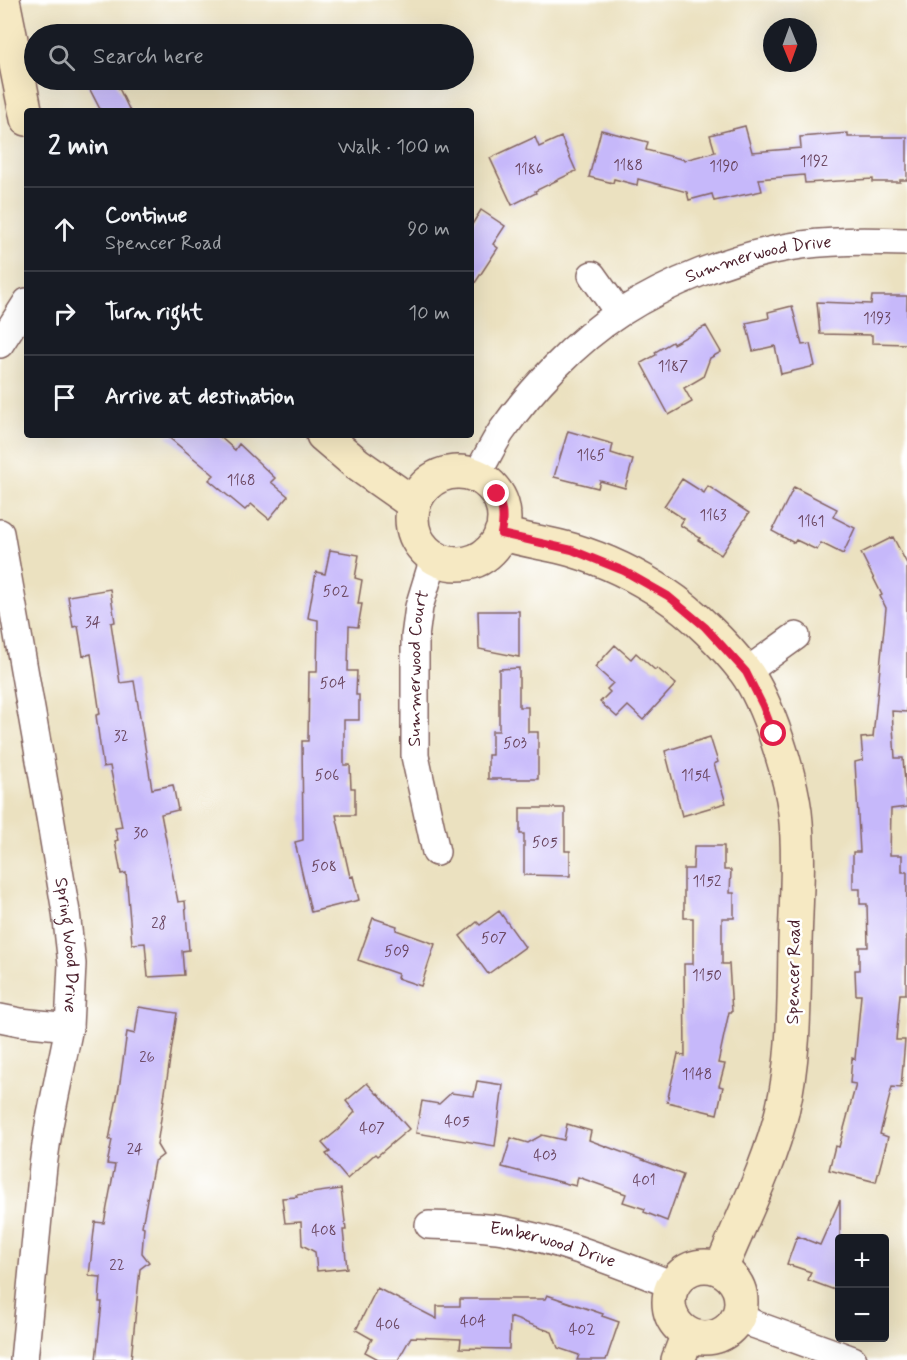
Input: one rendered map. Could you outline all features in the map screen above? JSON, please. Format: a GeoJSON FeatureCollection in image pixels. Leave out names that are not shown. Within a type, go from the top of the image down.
{"type":"FeatureCollection","features":[{"type":"Feature","properties":{"kind":"main road"},"geometry":{"type":"LineString","coordinates":[[3,0],[25,108]]}},
{"type":"Feature","properties":{"kind":"main road"},"geometry":{"type":"LineString","coordinates":[[327,438],[357,464],[414,504]]}},
{"type":"Feature","properties":{"kind":"main road"},"geometry":{"type":"LineString","coordinates":[[461,472],[476,476],[488,483],[500,500],[504,520],[501,534],[493,547],[482,557],[467,563],[451,563],[436,558],[426,551],[415,536],[411,517],[414,504],[421,490],[432,480],[446,473],[461,472]]}},
{"type":"Feature","properties":{"kind":"main road","name":"Spencer Road"},"geometry":{"type":"LineString","coordinates":[[501,534],[572,550],[632,576],[668,596],[705,627],[746,672],[763,706],[786,770],[795,812],[796,866],[794,1011],[790,1064],[782,1113],[764,1164],[721,1269]]}},
{"type":"Feature","properties":{"kind":"main road"},"geometry":{"type":"LineString","coordinates":[[699,1266],[721,1269],[737,1283],[742,1294],[740,1316],[733,1327],[723,1335],[699,1338],[683,1347],[679,1327],[672,1318],[669,1307],[673,1285],[688,1270],[699,1266]]}},
{"type":"Feature","properties":{"kind":"street","name":"Summerwood Drive"},"geometry":{"type":"LineString","coordinates":[[476,476],[501,433],[555,368],[579,345],[619,314],[694,274],[742,257],[789,246],[829,242],[907,242]]}},
{"type":"Feature","properties":{"kind":"street"},"geometry":{"type":"LineString","coordinates":[[592,275],[619,314]]}},
{"type":"Feature","properties":{"kind":"street"},"geometry":{"type":"LineString","coordinates":[[0,344],[24,307]]}},
{"type":"Feature","properties":{"kind":"street","name":"Spring Wood Drive"},"geometry":{"type":"LineString","coordinates":[[0,532],[66,912],[72,964],[69,1028],[46,1146],[24,1360]]}},
{"type":"Feature","properties":{"kind":"street","name":"Summerwood Court"},"geometry":{"type":"LineString","coordinates":[[436,558],[419,607],[415,637],[415,756],[436,852]]}},
{"type":"Feature","properties":{"kind":"street"},"geometry":{"type":"LineString","coordinates":[[746,672],[796,636]]}},
{"type":"Feature","properties":{"kind":"street"},"geometry":{"type":"LineString","coordinates":[[0,1018],[69,1028]]}},
{"type":"Feature","properties":{"kind":"street","name":"Emberwood Drive"},"geometry":{"type":"LineString","coordinates":[[429,1225],[482,1227],[525,1235],[602,1259],[673,1285]]}},
{"type":"Feature","properties":{"kind":"street"},"geometry":{"type":"LineString","coordinates":[[740,1316],[756,1325],[854,1360]]}},
{"type":"Feature","properties":{"kind":"building"},"geometry":{"type":"Polygon","coordinates":[[[90,90],[120,90],[129,108],[99,108],[90,90]]]}},
{"type":"Feature","properties":{"kind":"building"},"geometry":{"type":"Polygon","coordinates":[[[745,126],[752,152],[801,148],[800,137],[848,133],[848,137],[907,137],[907,180],[873,182],[873,179],[805,183],[804,175],[759,179],[762,191],[714,201],[712,194],[689,200],[687,192],[638,179],[637,185],[614,179],[613,183],[589,177],[601,130],[648,142],[646,150],[685,160],[715,152],[710,135],[745,126]]]}},
{"type":"Feature","properties":{"kind":"building"},"geometry":{"type":"Polygon","coordinates":[[[535,137],[539,147],[561,137],[576,171],[512,205],[490,158],[535,137]]]}},
{"type":"Feature","properties":{"kind":"building"},"geometry":{"type":"Polygon","coordinates":[[[481,210],[505,226],[493,244],[498,248],[474,284],[474,221],[481,210]]]}},
{"type":"Feature","properties":{"kind":"building"},"geometry":{"type":"Polygon","coordinates":[[[872,296],[907,296],[907,344],[872,343],[872,335],[820,334],[817,302],[871,304],[872,296]]]}},
{"type":"Feature","properties":{"kind":"building"},"geometry":{"type":"Polygon","coordinates":[[[792,306],[802,345],[810,344],[815,366],[781,374],[775,346],[753,351],[746,323],[769,318],[768,312],[792,306]]]}},
{"type":"Feature","properties":{"kind":"building"},"geometry":{"type":"Polygon","coordinates":[[[706,326],[721,352],[710,358],[703,377],[684,388],[692,402],[669,415],[641,363],[672,342],[673,344],[706,326]]]}},
{"type":"Feature","properties":{"kind":"building"},"geometry":{"type":"Polygon","coordinates":[[[568,431],[613,444],[611,453],[633,460],[625,488],[600,481],[598,488],[554,477],[568,431]]]}},
{"type":"Feature","properties":{"kind":"building"},"geometry":{"type":"Polygon","coordinates":[[[170,438],[221,438],[235,450],[239,444],[275,478],[271,482],[288,496],[269,519],[251,504],[245,510],[209,480],[214,475],[170,438]]]}},
{"type":"Feature","properties":{"kind":"building"},"geometry":{"type":"Polygon","coordinates":[[[682,479],[704,493],[708,486],[749,513],[721,555],[680,525],[684,519],[664,506],[682,479]]]}},
{"type":"Feature","properties":{"kind":"building"},"geometry":{"type":"Polygon","coordinates":[[[794,487],[837,509],[833,517],[855,528],[843,554],[821,543],[817,550],[796,540],[794,543],[772,531],[794,487]]]}},
{"type":"Feature","properties":{"kind":"building"},"geometry":{"type":"Polygon","coordinates":[[[893,537],[907,564],[907,712],[892,711],[895,758],[903,758],[907,807],[891,809],[890,855],[902,855],[902,872],[907,872],[906,994],[900,994],[896,1040],[905,1040],[901,1088],[892,1087],[880,1134],[888,1137],[876,1182],[829,1170],[835,1146],[839,1147],[856,1084],[850,1083],[852,1058],[855,1059],[861,995],[856,995],[855,970],[859,970],[859,947],[868,947],[867,904],[860,904],[860,889],[853,889],[853,852],[860,852],[855,762],[863,760],[861,738],[873,737],[886,608],[861,553],[893,537]]]}},
{"type":"Feature","properties":{"kind":"building"},"geometry":{"type":"Polygon","coordinates":[[[330,550],[359,555],[355,578],[362,580],[358,604],[362,604],[358,627],[349,626],[348,671],[357,671],[356,695],[359,695],[359,720],[344,720],[344,765],[350,765],[351,788],[355,788],[355,815],[336,815],[350,877],[353,876],[359,900],[311,912],[295,842],[303,840],[302,741],[308,741],[309,672],[317,672],[318,620],[308,618],[316,572],[325,574],[330,550]]]}},
{"type":"Feature","properties":{"kind":"building"},"geometry":{"type":"Polygon","coordinates":[[[110,589],[115,622],[111,623],[120,683],[134,681],[152,789],[173,785],[178,810],[161,814],[178,902],[185,901],[189,950],[182,951],[184,975],[148,977],[145,943],[132,944],[126,873],[121,874],[115,841],[118,840],[115,828],[122,827],[110,766],[103,767],[96,715],[100,714],[91,654],[83,656],[78,626],[73,627],[68,596],[110,589]]]}},
{"type":"Feature","properties":{"kind":"building"},"geometry":{"type":"Polygon","coordinates":[[[478,611],[519,611],[519,657],[479,649],[478,611]]]}},
{"type":"Feature","properties":{"kind":"building"},"geometry":{"type":"Polygon","coordinates":[[[615,645],[631,659],[636,653],[676,684],[643,720],[628,706],[617,717],[600,702],[610,692],[607,689],[613,683],[595,667],[615,645]]]}},
{"type":"Feature","properties":{"kind":"building"},"geometry":{"type":"Polygon","coordinates":[[[519,668],[519,707],[528,707],[528,732],[538,732],[538,779],[488,779],[488,755],[492,755],[492,731],[499,731],[499,669],[519,668]]]}},
{"type":"Feature","properties":{"kind":"building"},"geometry":{"type":"Polygon","coordinates":[[[710,737],[718,762],[714,764],[726,803],[682,816],[665,751],[710,737]]]}},
{"type":"Feature","properties":{"kind":"building"},"geometry":{"type":"Polygon","coordinates":[[[520,808],[565,808],[565,851],[570,851],[570,876],[524,875],[524,834],[520,834],[520,808]]]}},
{"type":"Feature","properties":{"kind":"building"},"geometry":{"type":"Polygon","coordinates":[[[694,846],[724,846],[724,870],[731,870],[730,893],[734,893],[734,918],[722,918],[722,964],[729,964],[732,1012],[729,1012],[718,1063],[725,1064],[719,1086],[723,1087],[717,1114],[667,1102],[678,1054],[685,1056],[684,964],[693,964],[693,918],[684,918],[684,869],[693,869],[694,846]]]}},
{"type":"Feature","properties":{"kind":"building"},"geometry":{"type":"Polygon","coordinates":[[[499,911],[525,947],[488,974],[460,936],[477,922],[480,925],[499,911]]]}},
{"type":"Feature","properties":{"kind":"building"},"geometry":{"type":"Polygon","coordinates":[[[373,918],[397,926],[396,930],[435,944],[421,986],[397,978],[398,974],[358,960],[373,918]]]}},
{"type":"Feature","properties":{"kind":"building"},"geometry":{"type":"Polygon","coordinates":[[[139,1007],[177,1013],[157,1145],[163,1155],[154,1162],[142,1226],[144,1227],[142,1253],[149,1262],[140,1269],[131,1360],[96,1360],[102,1302],[99,1302],[101,1277],[89,1276],[95,1222],[104,1223],[115,1165],[107,1164],[112,1140],[109,1140],[127,1032],[135,1034],[139,1007]]]}},
{"type":"Feature","properties":{"kind":"building"},"geometry":{"type":"Polygon","coordinates":[[[477,1081],[503,1085],[495,1146],[416,1133],[422,1101],[439,1104],[451,1093],[474,1096],[477,1081]]]}},
{"type":"Feature","properties":{"kind":"building"},"geometry":{"type":"Polygon","coordinates":[[[367,1083],[409,1129],[377,1156],[375,1154],[347,1179],[326,1154],[330,1152],[322,1143],[355,1112],[346,1101],[367,1083]]]}},
{"type":"Feature","properties":{"kind":"building"},"geometry":{"type":"Polygon","coordinates":[[[567,1124],[591,1131],[589,1140],[683,1175],[667,1221],[644,1212],[645,1209],[623,1202],[626,1194],[578,1177],[576,1186],[502,1167],[511,1138],[528,1143],[542,1135],[564,1140],[567,1124]]]}},
{"type":"Feature","properties":{"kind":"building"},"geometry":{"type":"Polygon","coordinates":[[[341,1189],[346,1230],[343,1230],[347,1268],[317,1271],[315,1252],[302,1245],[301,1222],[285,1223],[282,1198],[341,1189]]]}},
{"type":"Feature","properties":{"kind":"building"},"geometry":{"type":"Polygon","coordinates":[[[840,1200],[840,1234],[835,1234],[835,1290],[808,1280],[811,1272],[787,1264],[797,1236],[820,1245],[840,1200]]]}},
{"type":"Feature","properties":{"kind":"building"},"geometry":{"type":"Polygon","coordinates":[[[377,1288],[437,1319],[437,1306],[460,1306],[460,1299],[545,1299],[547,1295],[603,1314],[602,1316],[619,1322],[606,1360],[577,1360],[579,1355],[558,1348],[552,1332],[510,1317],[509,1349],[460,1348],[461,1339],[411,1337],[398,1360],[380,1360],[365,1352],[372,1339],[356,1330],[377,1288]]]}},
{"type":"Feature","properties":{"kind":"route"},"geometry":{"type":"LineString","coordinates":[[497,494],[504,520],[501,534],[572,550],[624,571],[668,596],[705,627],[746,672],[774,734]]}}]}
